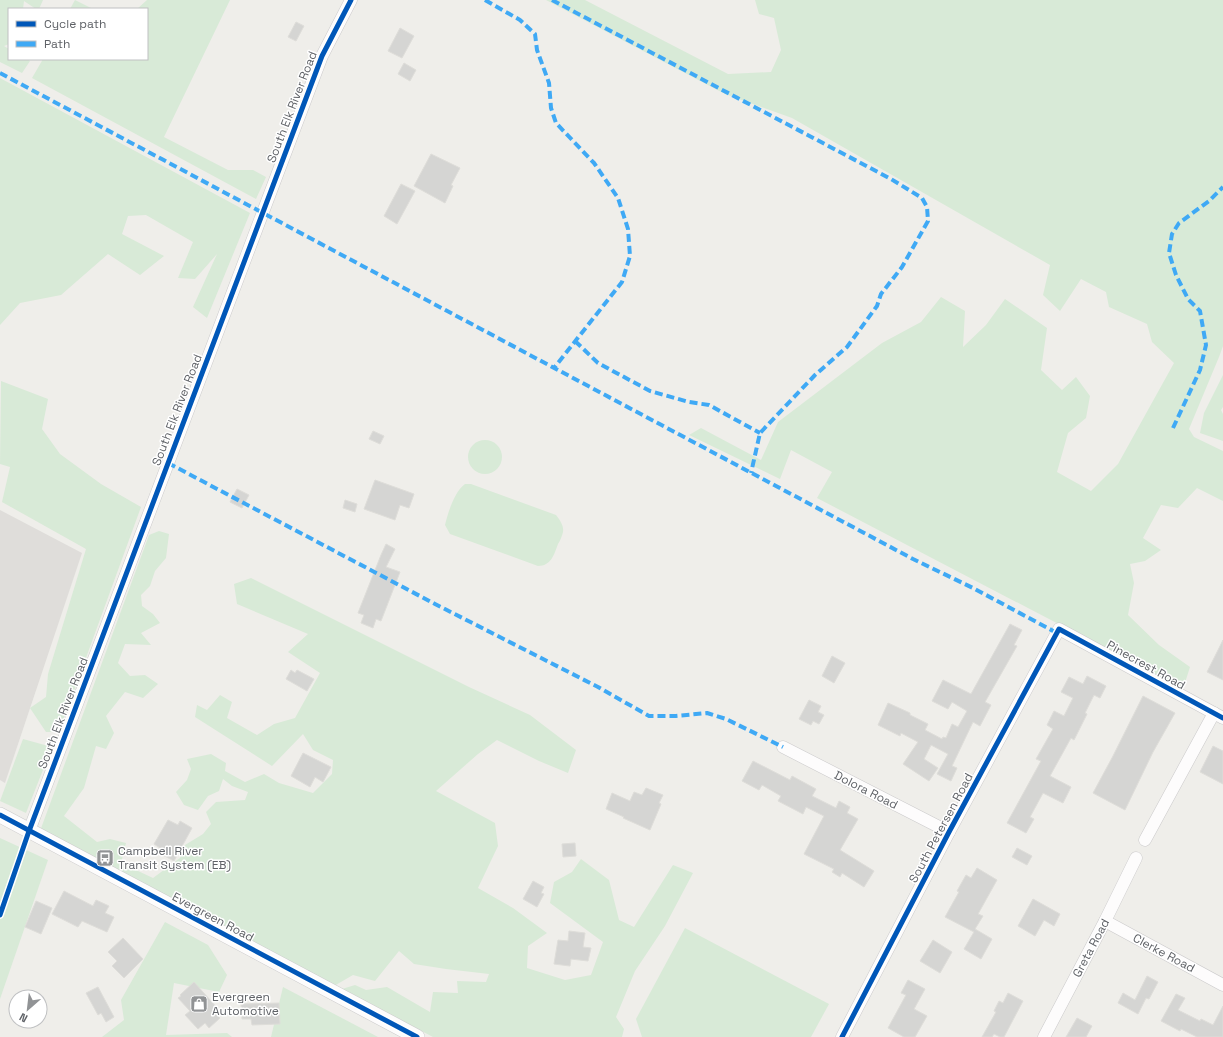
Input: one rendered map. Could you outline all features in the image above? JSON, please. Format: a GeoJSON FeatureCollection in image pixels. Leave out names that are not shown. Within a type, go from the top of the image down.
{"type":"FeatureCollection","features":[{"type":"Feature","properties":{"kind":"street","name":"South Elk River Road"},"geometry":{"type":"LineString","coordinates":[[29,831],[322,56],[351,0]]}},
{"type":"Feature","properties":{"kind":"street","name":"Pinecrest Road"},"geometry":{"type":"LineString","coordinates":[[1059,629],[1218,716]]}},
{"type":"Feature","properties":{"kind":"street","name":"South Petersen Road"},"geometry":{"type":"LineString","coordinates":[[842,1037],[949,832],[1059,629]]}},
{"type":"Feature","properties":{"kind":"street"},"geometry":{"type":"LineString","coordinates":[[1145,840],[1218,716]]}},
{"type":"Feature","properties":{"kind":"street","name":"Dolora Road"},"geometry":{"type":"LineString","coordinates":[[782,747],[949,832]]}},
{"type":"Feature","properties":{"kind":"street","name":"Evergreen Road"},"geometry":{"type":"LineString","coordinates":[[0,815],[417,1037]]}},
{"type":"Feature","properties":{"kind":"street","name":"Greta Road"},"geometry":{"type":"LineString","coordinates":[[1044,1037],[1105,921],[1136,858]]}},
{"type":"Feature","properties":{"kind":"street","name":"Clerke Road"},"geometry":{"type":"LineString","coordinates":[[1105,921],[1223,985]]}},
{"type":"Feature","properties":{"kind":"shaded area"},"geometry":{"type":"Polygon","coordinates":[[[0,510],[82,553],[5,783],[0,780],[0,510]]]}},
{"type":"Feature","properties":{"kind":"green space"},"geometry":{"type":"Polygon","coordinates":[[[0,0],[43,0],[39,8],[34,8],[24,1],[23,8],[8,8],[8,44],[4,46],[8,48],[8,60],[30,61],[22,73],[0,62],[0,0]]]}},
{"type":"Feature","properties":{"kind":"green space"},"geometry":{"type":"Polygon","coordinates":[[[75,0],[91,8],[71,8],[75,0]]]}},
{"type":"Feature","properties":{"kind":"green space"},"geometry":{"type":"Polygon","coordinates":[[[147,0],[230,0],[164,137],[228,170],[253,170],[266,177],[256,199],[32,78],[42,60],[148,60],[148,8],[138,8],[147,0]]]}},
{"type":"Feature","properties":{"kind":"green space"},"geometry":{"type":"Polygon","coordinates":[[[546,0],[585,0],[728,74],[771,72],[781,50],[774,18],[759,14],[755,0],[1223,0],[1223,346],[1189,429],[1194,437],[1223,451],[1223,501],[1197,488],[1178,508],[1161,505],[1143,538],[1161,550],[1145,561],[1130,564],[1134,583],[1128,615],[1159,645],[1190,667],[1183,689],[817,498],[832,472],[791,450],[780,479],[689,435],[701,428],[761,460],[778,422],[882,343],[921,322],[941,297],[965,311],[963,347],[986,325],[1005,299],[1047,328],[1041,370],[1062,390],[1076,377],[1090,396],[1086,418],[1068,433],[1057,472],[1091,491],[1118,464],[1174,363],[1152,342],[1147,324],[1109,307],[1106,292],[1081,279],[1060,311],[1043,295],[1050,265],[792,118],[725,94],[546,0]]]}},
{"type":"Feature","properties":{"kind":"green space"},"geometry":{"type":"Polygon","coordinates":[[[0,78],[250,213],[207,318],[193,307],[217,254],[195,279],[178,278],[193,242],[146,215],[128,216],[122,234],[164,256],[140,275],[108,254],[61,295],[20,303],[0,325],[0,78]]]}},
{"type":"Feature","properties":{"kind":"green space"},"geometry":{"type":"Polygon","coordinates":[[[1223,375],[1223,407],[1221,410],[1223,414],[1223,441],[1200,433],[1204,413],[1223,375]]]}},
{"type":"Feature","properties":{"kind":"green space"},"geometry":{"type":"Polygon","coordinates":[[[1,381],[48,399],[42,429],[60,454],[101,484],[141,507],[59,732],[46,732],[30,708],[46,697],[48,674],[86,549],[2,502],[10,467],[0,464],[1,381]]]}},
{"type":"Feature","properties":{"kind":"green space"},"geometry":{"type":"Polygon","coordinates":[[[482,440],[488,440],[492,441],[499,447],[502,457],[501,464],[495,471],[488,474],[482,474],[478,473],[471,467],[468,460],[468,454],[469,450],[475,443],[482,440]]]}},
{"type":"Feature","properties":{"kind":"green space"},"geometry":{"type":"Polygon","coordinates":[[[465,484],[471,484],[556,515],[562,525],[563,532],[549,562],[542,566],[538,566],[450,534],[445,525],[448,515],[455,497],[465,484]]]}},
{"type":"Feature","properties":{"kind":"green space"},"geometry":{"type":"Polygon","coordinates":[[[159,531],[169,534],[166,558],[155,571],[150,586],[141,595],[142,606],[153,614],[160,623],[141,633],[151,645],[125,644],[118,663],[130,676],[145,675],[158,684],[143,698],[125,692],[106,716],[114,733],[106,749],[96,746],[84,788],[64,816],[97,842],[110,839],[126,843],[121,863],[153,878],[180,858],[185,845],[203,834],[211,824],[206,812],[216,802],[245,800],[248,792],[232,786],[223,779],[219,791],[208,796],[198,810],[184,805],[176,792],[187,780],[191,769],[187,759],[211,754],[226,763],[225,771],[245,782],[264,774],[279,783],[313,793],[332,774],[333,760],[313,750],[303,734],[272,766],[195,717],[197,705],[207,710],[220,695],[232,702],[227,718],[257,735],[274,724],[295,718],[320,673],[288,652],[308,634],[237,604],[234,584],[251,578],[469,687],[530,715],[576,750],[568,773],[539,761],[497,740],[478,754],[436,791],[495,823],[498,846],[478,888],[513,908],[547,933],[528,946],[527,968],[565,980],[591,975],[603,942],[550,903],[554,882],[572,872],[581,859],[609,880],[619,920],[634,927],[673,865],[693,873],[665,926],[635,971],[616,1017],[624,1029],[622,1037],[433,1037],[342,989],[355,985],[366,990],[387,987],[430,1012],[433,992],[458,993],[457,981],[486,982],[489,974],[414,964],[399,951],[375,981],[353,975],[334,986],[40,831],[149,535],[159,531]]]}},
{"type":"Feature","properties":{"kind":"green space"},"geometry":{"type":"Polygon","coordinates":[[[23,739],[52,747],[26,813],[0,801],[23,739]]]}},
{"type":"Feature","properties":{"kind":"green space"},"geometry":{"type":"Polygon","coordinates":[[[0,838],[48,860],[0,999],[0,838]]]}},
{"type":"Feature","properties":{"kind":"green space"},"geometry":{"type":"Polygon","coordinates":[[[165,922],[208,945],[227,975],[219,992],[174,983],[166,1035],[227,1033],[232,1037],[102,1037],[124,1020],[121,1000],[165,922]]]}},
{"type":"Feature","properties":{"kind":"green space"},"geometry":{"type":"Polygon","coordinates":[[[685,928],[829,1004],[811,1037],[642,1037],[636,1019],[685,928]]]}},
{"type":"Feature","properties":{"kind":"green space"},"geometry":{"type":"Polygon","coordinates":[[[283,987],[378,1037],[271,1037],[283,987]]]}},
{"type":"Feature","properties":{"kind":"building"},"geometry":{"type":"Polygon","coordinates":[[[296,22],[304,26],[296,41],[288,37],[296,22]]]}},
{"type":"Feature","properties":{"kind":"building"},"geometry":{"type":"Polygon","coordinates":[[[400,28],[414,36],[402,58],[388,51],[400,28]]]}},
{"type":"Feature","properties":{"kind":"building"},"geometry":{"type":"Polygon","coordinates":[[[404,63],[416,70],[410,81],[398,74],[404,63]]]}},
{"type":"Feature","properties":{"kind":"building"},"geometry":{"type":"Polygon","coordinates":[[[431,154],[460,168],[451,185],[453,186],[445,203],[414,186],[431,154]]]}},
{"type":"Feature","properties":{"kind":"building"},"geometry":{"type":"Polygon","coordinates":[[[401,184],[415,191],[397,224],[384,216],[401,184]]]}},
{"type":"Feature","properties":{"kind":"building"},"geometry":{"type":"Polygon","coordinates":[[[373,431],[384,436],[380,444],[369,439],[373,431]]]}},
{"type":"Feature","properties":{"kind":"building"},"geometry":{"type":"Polygon","coordinates":[[[375,480],[414,494],[409,508],[400,505],[395,520],[364,509],[375,480]]]}},
{"type":"Feature","properties":{"kind":"building"},"geometry":{"type":"Polygon","coordinates":[[[237,489],[249,495],[242,508],[230,502],[237,489]]]}},
{"type":"Feature","properties":{"kind":"building"},"geometry":{"type":"Polygon","coordinates":[[[345,500],[357,504],[355,512],[343,508],[345,500]]]}},
{"type":"Feature","properties":{"kind":"building"},"geometry":{"type":"Polygon","coordinates":[[[386,544],[395,549],[386,567],[400,572],[381,621],[376,619],[373,628],[361,623],[364,615],[358,613],[386,544]]]}},
{"type":"Feature","properties":{"kind":"building"},"geometry":{"type":"Polygon","coordinates":[[[1010,624],[1022,630],[1014,645],[1017,646],[985,702],[991,705],[980,726],[973,722],[952,766],[957,768],[951,781],[937,774],[948,754],[931,745],[924,759],[938,768],[929,781],[903,764],[918,742],[901,733],[900,736],[878,725],[888,703],[910,713],[910,715],[928,724],[925,730],[942,739],[943,737],[946,738],[952,724],[958,727],[967,711],[952,702],[948,709],[932,701],[943,680],[971,694],[1010,624]]]}},
{"type":"Feature","properties":{"kind":"building"},"geometry":{"type":"Polygon","coordinates":[[[1223,640],[1223,680],[1207,672],[1223,640]]]}},
{"type":"Feature","properties":{"kind":"building"},"geometry":{"type":"Polygon","coordinates":[[[832,656],[845,663],[834,683],[822,676],[832,656]]]}},
{"type":"Feature","properties":{"kind":"building"},"geometry":{"type":"Polygon","coordinates":[[[291,670],[295,673],[297,670],[314,679],[307,691],[286,679],[291,670]]]}},
{"type":"Feature","properties":{"kind":"building"},"geometry":{"type":"Polygon","coordinates":[[[1087,676],[1106,686],[1100,698],[1094,695],[1085,713],[1087,714],[1074,740],[1071,738],[1050,776],[1071,787],[1063,803],[1043,793],[1030,817],[1034,819],[1026,833],[1007,823],[1041,761],[1036,759],[1053,729],[1047,725],[1054,711],[1064,716],[1073,698],[1061,692],[1069,677],[1083,684],[1087,676]]]}},
{"type":"Feature","properties":{"kind":"building"},"geometry":{"type":"Polygon","coordinates":[[[1143,696],[1175,713],[1153,752],[1125,810],[1093,793],[1143,696]]]}},
{"type":"Feature","properties":{"kind":"building"},"geometry":{"type":"Polygon","coordinates":[[[809,700],[821,706],[818,712],[824,715],[819,724],[813,721],[811,725],[799,719],[809,700]]]}},
{"type":"Feature","properties":{"kind":"building"},"geometry":{"type":"Polygon","coordinates":[[[1213,746],[1223,751],[1223,784],[1200,772],[1213,746]]]}},
{"type":"Feature","properties":{"kind":"building"},"geometry":{"type":"Polygon","coordinates":[[[303,753],[331,767],[323,782],[315,777],[310,787],[291,776],[303,753]]]}},
{"type":"Feature","properties":{"kind":"building"},"geometry":{"type":"Polygon","coordinates":[[[753,761],[790,780],[792,776],[816,789],[812,796],[836,808],[839,801],[850,807],[847,813],[858,819],[840,850],[874,871],[864,887],[842,873],[840,877],[832,872],[834,869],[804,854],[824,816],[806,807],[803,814],[778,801],[781,796],[762,785],[759,790],[742,781],[753,761]]]}},
{"type":"Feature","properties":{"kind":"building"},"geometry":{"type":"Polygon","coordinates":[[[646,788],[663,795],[659,803],[661,804],[650,830],[606,809],[612,793],[630,801],[634,792],[642,795],[646,788]]]}},
{"type":"Feature","properties":{"kind":"building"},"geometry":{"type":"Polygon","coordinates":[[[168,820],[178,825],[180,821],[192,828],[174,861],[161,854],[163,850],[154,844],[168,820]]]}},
{"type":"Feature","properties":{"kind":"building"},"geometry":{"type":"Polygon","coordinates":[[[575,843],[576,856],[563,857],[562,844],[575,843]]]}},
{"type":"Feature","properties":{"kind":"building"},"geometry":{"type":"Polygon","coordinates":[[[1017,848],[1032,856],[1027,865],[1012,857],[1017,848]]]}},
{"type":"Feature","properties":{"kind":"building"},"geometry":{"type":"Polygon","coordinates":[[[977,868],[997,880],[978,914],[983,916],[975,929],[992,939],[981,959],[964,949],[974,932],[945,917],[959,892],[957,891],[966,875],[971,878],[977,868]]]}},
{"type":"Feature","properties":{"kind":"building"},"geometry":{"type":"Polygon","coordinates":[[[533,881],[544,887],[541,893],[544,894],[537,907],[523,899],[533,881]]]}},
{"type":"Feature","properties":{"kind":"building"},"geometry":{"type":"Polygon","coordinates":[[[64,891],[93,906],[96,900],[109,906],[105,913],[114,917],[107,932],[82,921],[78,927],[52,914],[64,891]]]}},
{"type":"Feature","properties":{"kind":"building"},"geometry":{"type":"Polygon","coordinates":[[[1033,899],[1060,914],[1054,926],[1044,920],[1035,936],[1018,926],[1033,899]]]}},
{"type":"Feature","properties":{"kind":"building"},"geometry":{"type":"Polygon","coordinates":[[[36,901],[52,908],[41,934],[25,927],[36,901]]]}},
{"type":"Feature","properties":{"kind":"building"},"geometry":{"type":"Polygon","coordinates":[[[569,931],[585,933],[583,947],[591,948],[588,961],[571,959],[570,966],[554,964],[558,940],[568,941],[569,931]]]}},
{"type":"Feature","properties":{"kind":"building"},"geometry":{"type":"Polygon","coordinates":[[[123,938],[143,959],[124,978],[112,966],[117,961],[108,952],[123,938]]]}},
{"type":"Feature","properties":{"kind":"building"},"geometry":{"type":"Polygon","coordinates":[[[933,940],[952,952],[940,973],[920,961],[933,940]]]}},
{"type":"Feature","properties":{"kind":"building"},"geometry":{"type":"Polygon","coordinates":[[[1147,976],[1158,982],[1149,999],[1146,998],[1138,1014],[1118,1003],[1123,993],[1135,1000],[1147,976]]]}},
{"type":"Feature","properties":{"kind":"building"},"geometry":{"type":"Polygon","coordinates":[[[908,980],[925,989],[914,1009],[927,1016],[915,1037],[904,1037],[888,1028],[906,995],[901,993],[908,980]]]}},
{"type":"Feature","properties":{"kind":"building","name":"Evergreen Automotive"},"geometry":{"type":"Polygon","coordinates":[[[194,982],[219,1010],[215,1013],[220,1018],[209,1028],[205,1023],[198,1029],[185,1015],[190,1011],[178,998],[194,982]]]}},
{"type":"Feature","properties":{"kind":"building"},"geometry":{"type":"Polygon","coordinates":[[[98,987],[114,1017],[106,1022],[101,1013],[98,1015],[86,993],[98,987]]]}},
{"type":"Feature","properties":{"kind":"building"},"geometry":{"type":"Polygon","coordinates":[[[1008,993],[1023,1001],[1004,1037],[994,1034],[992,1037],[982,1037],[996,1012],[994,1011],[999,1001],[1003,1003],[1008,993]]]}},
{"type":"Feature","properties":{"kind":"building"},"geometry":{"type":"Polygon","coordinates":[[[1176,994],[1185,998],[1178,1010],[1200,1021],[1201,1019],[1213,1025],[1223,1006],[1223,1037],[1197,1037],[1181,1029],[1180,1031],[1161,1021],[1176,994]]]}},
{"type":"Feature","properties":{"kind":"building"},"geometry":{"type":"Polygon","coordinates":[[[279,1003],[280,1024],[252,1025],[251,1019],[242,1019],[241,1004],[279,1003]]]}},
{"type":"Feature","properties":{"kind":"building"},"geometry":{"type":"Polygon","coordinates":[[[1077,1018],[1092,1026],[1086,1037],[1066,1037],[1077,1018]]]}},
{"type":"Feature","properties":{"kind":"marked path"},"geometry":{"type":"LineString","coordinates":[[485,0],[520,20],[535,34],[537,50],[549,83],[551,108],[556,123],[594,163],[618,198],[628,229],[630,256],[622,282],[554,368]]}},
{"type":"Feature","properties":{"kind":"marked path"},"geometry":{"type":"LineString","coordinates":[[552,0],[891,179],[922,198],[927,207],[928,221],[902,267],[881,294],[877,306],[847,347],[815,375],[760,433],[751,473]]}},
{"type":"Feature","properties":{"kind":"marked path"},"geometry":{"type":"LineString","coordinates":[[0,73],[913,559],[973,588],[1057,633]]}},
{"type":"Feature","properties":{"kind":"marked path"},"geometry":{"type":"LineString","coordinates":[[1173,428],[1200,370],[1206,345],[1200,311],[1188,299],[1176,275],[1169,253],[1172,234],[1179,223],[1209,201],[1223,187]]}},
{"type":"Feature","properties":{"kind":"marked path"},"geometry":{"type":"LineString","coordinates":[[575,341],[598,363],[650,391],[689,402],[709,405],[760,433]]}},
{"type":"Feature","properties":{"kind":"marked path"},"geometry":{"type":"LineString","coordinates":[[168,463],[435,604],[598,687],[649,716],[676,716],[707,713],[726,719],[783,747]]}},
{"type":"Feature","properties":{"kind":"cycle path"},"geometry":{"type":"LineString","coordinates":[[0,915],[29,831],[322,56],[351,0]]}},
{"type":"Feature","properties":{"kind":"cycle path"},"geometry":{"type":"LineString","coordinates":[[842,1037],[949,832],[1059,629],[1223,718]]}},
{"type":"Feature","properties":{"kind":"cycle path"},"geometry":{"type":"LineString","coordinates":[[0,815],[417,1037]]}},
{"type":"Feature","properties":{"kind":"place","name":"Campbell River Transit System (EB)"},"geometry":{"type":"Point","coordinates":[105,858]}},
{"type":"Feature","properties":{"kind":"place","name":"Evergreen Automotive"},"geometry":{"type":"Point","coordinates":[199,1004]}}]}
